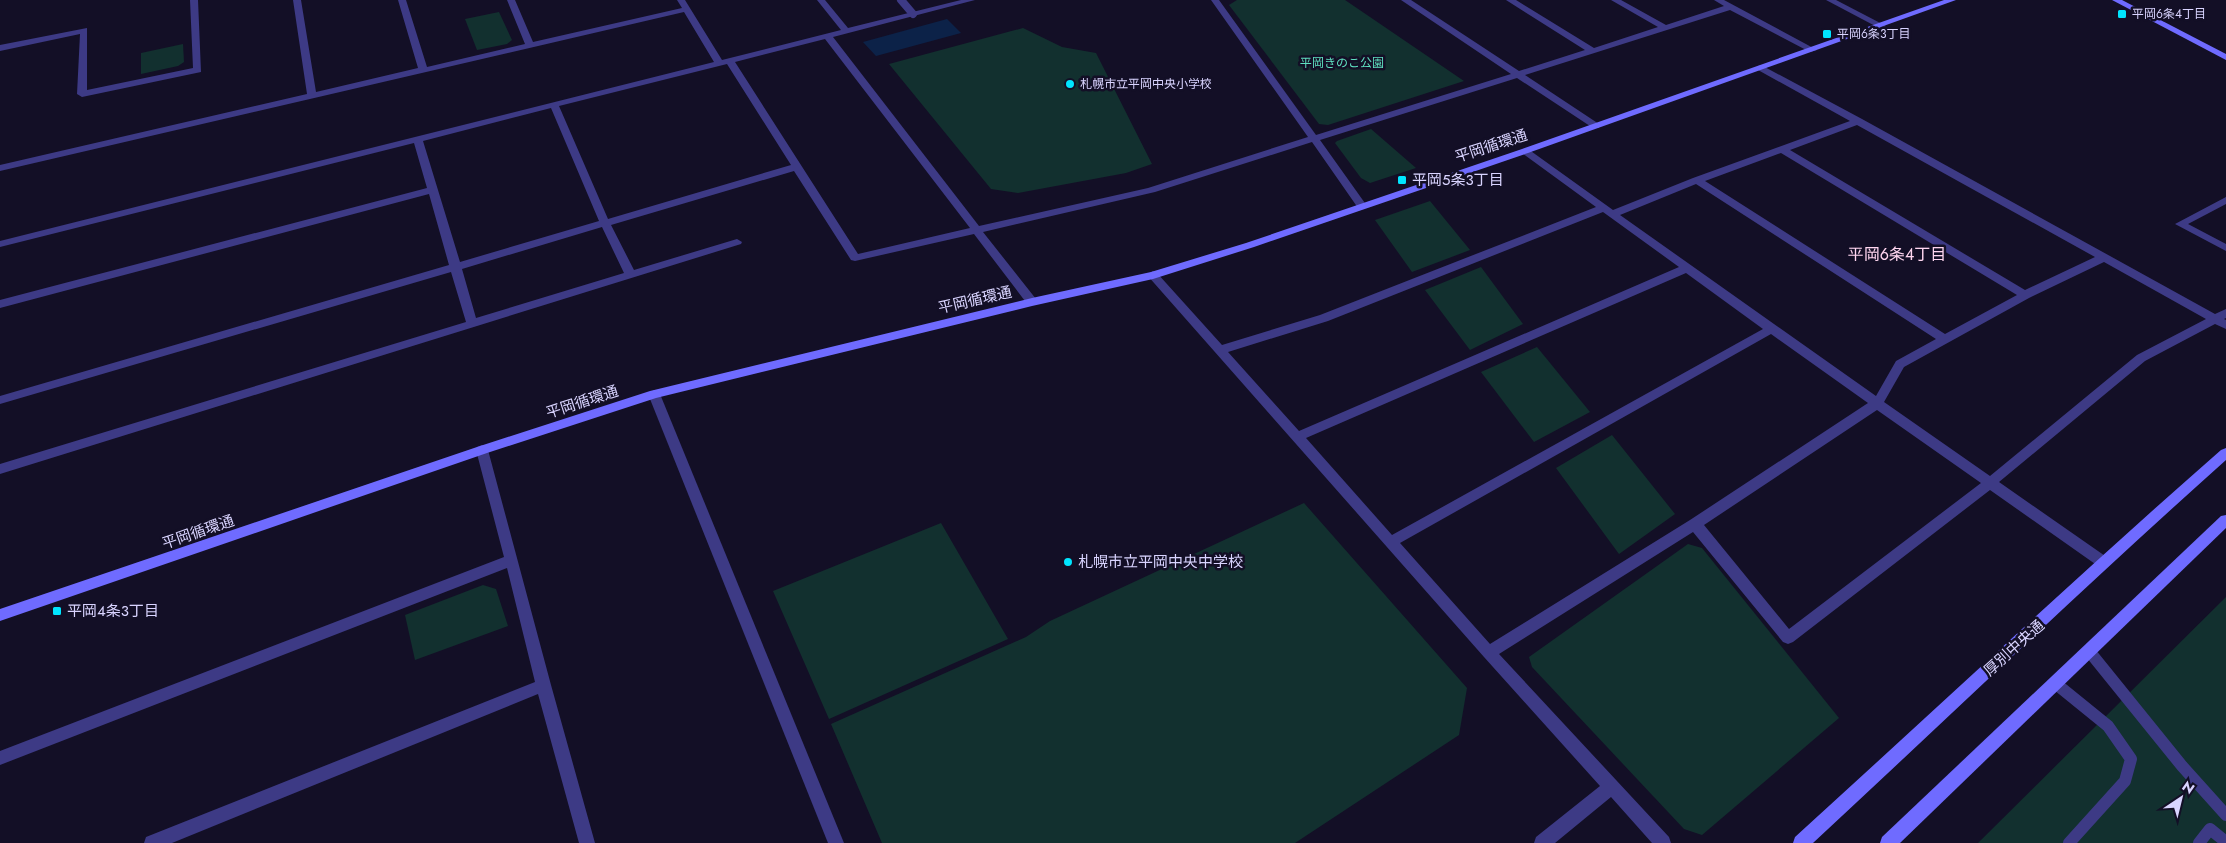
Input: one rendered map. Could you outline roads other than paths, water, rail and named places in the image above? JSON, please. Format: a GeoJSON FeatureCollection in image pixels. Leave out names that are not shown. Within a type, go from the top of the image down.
{"type":"FeatureCollection","features":[{"type":"Feature","properties":{"kind":"street"},"geometry":{"type":"LineString","coordinates":[[0,48],[84,30],[82,94],[198,70],[194,0]]}},
{"type":"Feature","properties":{"kind":"street"},"geometry":{"type":"LineString","coordinates":[[297,0],[312,95]]}},
{"type":"Feature","properties":{"kind":"street"},"geometry":{"type":"LineString","coordinates":[[402,0],[423,69]]}},
{"type":"Feature","properties":{"kind":"street"},"geometry":{"type":"LineString","coordinates":[[512,0],[530,46]]}},
{"type":"Feature","properties":{"kind":"street"},"geometry":{"type":"LineString","coordinates":[[681,0],[796,167],[855,258],[1151,190],[1731,7]]}},
{"type":"Feature","properties":{"kind":"street"},"geometry":{"type":"LineString","coordinates":[[821,0],[846,31]]}},
{"type":"Feature","properties":{"kind":"street"},"geometry":{"type":"LineString","coordinates":[[0,244],[725,63],[952,2],[971,0]]}},
{"type":"Feature","properties":{"kind":"street"},"geometry":{"type":"LineString","coordinates":[[1230,0],[1217,2],[1362,206]]}},
{"type":"Feature","properties":{"kind":"street"},"geometry":{"type":"LineString","coordinates":[[1405,0],[1596,126]]}},
{"type":"Feature","properties":{"kind":"street"},"geometry":{"type":"LineString","coordinates":[[1510,0],[1593,51]]}},
{"type":"Feature","properties":{"kind":"street"},"geometry":{"type":"LineString","coordinates":[[1615,0],[1665,28]]}},
{"type":"Feature","properties":{"kind":"street"},"geometry":{"type":"LineString","coordinates":[[1718,0],[1813,50]]}},
{"type":"Feature","properties":{"kind":"street"},"geometry":{"type":"LineString","coordinates":[[1830,0],[1882,26]]}},
{"type":"Feature","properties":{"kind":"street","name":"平岡循環通"},"geometry":{"type":"LineString","coordinates":[[0,615],[482,450],[654,394],[1032,302],[1153,275],[1250,245],[1525,151],[1952,0]]}},
{"type":"Feature","properties":{"kind":"street"},"geometry":{"type":"LineString","coordinates":[[2116,0],[2226,57]]}},
{"type":"Feature","properties":{"kind":"street"},"geometry":{"type":"LineString","coordinates":[[0,168],[423,69],[687,10]]}},
{"type":"Feature","properties":{"kind":"street"},"geometry":{"type":"LineString","coordinates":[[827,36],[1032,302]]}},
{"type":"Feature","properties":{"kind":"street"},"geometry":{"type":"LineString","coordinates":[[1761,68],[2104,257],[2222,319]]}},
{"type":"Feature","properties":{"kind":"street"},"geometry":{"type":"LineString","coordinates":[[554,105],[605,223],[630,274]]}},
{"type":"Feature","properties":{"kind":"street"},"geometry":{"type":"LineString","coordinates":[[1220,350],[1324,318],[1608,211],[1859,121]]}},
{"type":"Feature","properties":{"kind":"street"},"geometry":{"type":"LineString","coordinates":[[418,139],[431,190],[472,323]]}},
{"type":"Feature","properties":{"kind":"street"},"geometry":{"type":"LineString","coordinates":[[1782,149],[2025,295]]}},
{"type":"Feature","properties":{"kind":"street"},"geometry":{"type":"LineString","coordinates":[[1525,151],[1771,328],[2103,562]]}},
{"type":"Feature","properties":{"kind":"street"},"geometry":{"type":"LineString","coordinates":[[0,400],[796,167]]}},
{"type":"Feature","properties":{"kind":"street"},"geometry":{"type":"LineString","coordinates":[[1697,180],[1945,339]]}},
{"type":"Feature","properties":{"kind":"street"},"geometry":{"type":"LineString","coordinates":[[0,304],[431,190]]}},
{"type":"Feature","properties":{"kind":"street"},"geometry":{"type":"LineString","coordinates":[[2226,200],[2180,224],[2226,248]]}},
{"type":"Feature","properties":{"kind":"street"},"geometry":{"type":"LineString","coordinates":[[0,470],[737,242]]}},
{"type":"Feature","properties":{"kind":"street"},"geometry":{"type":"LineString","coordinates":[[1489,653],[1695,524],[1878,403],[1900,364],[2025,295],[2104,257]]}},
{"type":"Feature","properties":{"kind":"street"},"geometry":{"type":"LineString","coordinates":[[1298,437],[1687,268]]}},
{"type":"Feature","properties":{"kind":"street"},"geometry":{"type":"LineString","coordinates":[[1153,275],[1489,653],[1662,843]]}},
{"type":"Feature","properties":{"kind":"street"},"geometry":{"type":"LineString","coordinates":[[1695,524],[1788,638],[1991,482],[2141,358],[2222,319]]}},
{"type":"Feature","properties":{"kind":"street"},"geometry":{"type":"LineString","coordinates":[[1391,542],[1771,328]]}},
{"type":"Feature","properties":{"kind":"street"},"geometry":{"type":"LineString","coordinates":[[654,394],[836,843]]}},
{"type":"Feature","properties":{"kind":"street"},"geometry":{"type":"LineString","coordinates":[[482,450],[543,685],[587,843]]}},
{"type":"Feature","properties":{"kind":"street","name":"厚別中央通"},"geometry":{"type":"LineString","coordinates":[[1801,843],[2046,618],[2103,562],[2226,453]]}},
{"type":"Feature","properties":{"kind":"street"},"geometry":{"type":"LineString","coordinates":[[1888,843],[2226,520]]}},
{"type":"Feature","properties":{"kind":"street"},"geometry":{"type":"LineString","coordinates":[[0,758],[512,560]]}},
{"type":"Feature","properties":{"kind":"street"},"geometry":{"type":"LineString","coordinates":[[152,843],[543,685]]}},
{"type":"Feature","properties":{"kind":"street"},"geometry":{"type":"LineString","coordinates":[[1542,843],[1611,787]]}},
{"type":"Feature","properties":{"kind":"lane"},"geometry":{"type":"LineString","coordinates":[[901,0],[913,14]]}},
{"type":"Feature","properties":{"kind":"lane"},"geometry":{"type":"LineString","coordinates":[[2089,651],[2182,766],[2226,815]]}},
{"type":"Feature","properties":{"kind":"lane"},"geometry":{"type":"LineString","coordinates":[[2055,683],[2108,726],[2131,758],[2125,781],[2069,843]]}},
{"type":"Feature","properties":{"kind":"lane"},"geometry":{"type":"LineString","coordinates":[[2199,843],[2210,830],[2226,842]]}},
{"type":"Feature","properties":{"kind":"water"},"geometry":{"type":"Polygon","coordinates":[[[947,19],[961,33],[876,56],[863,42],[947,19]]]}},
{"type":"Feature","properties":{"kind":"place","name":"平岡6条4丁目"},"geometry":{"type":"Point","coordinates":[2122,14]}},
{"type":"Feature","properties":{"kind":"place","name":"平岡6条3丁目"},"geometry":{"type":"Point","coordinates":[1827,34]}},
{"type":"Feature","properties":{"kind":"place","name":"札幌市立平岡中央小学校"},"geometry":{"type":"Point","coordinates":[1070,84]}},
{"type":"Feature","properties":{"kind":"place","name":"平岡5条3丁目"},"geometry":{"type":"Point","coordinates":[1402,180]}},
{"type":"Feature","properties":{"kind":"place","name":"札幌市立平岡中央中学校"},"geometry":{"type":"Point","coordinates":[1068,562]}},
{"type":"Feature","properties":{"kind":"place","name":"平岡4条3丁目"},"geometry":{"type":"Point","coordinates":[57,611]}},
{"type":"Feature","properties":{"kind":"district","name":"平岡6条4丁目"},"geometry":{"type":"Point","coordinates":[1897,254]}},
{"type":"Feature","properties":{"kind":"park label","name":"平岡きのこ公園"},"geometry":{"type":"Point","coordinates":[1342,63]}}]}
